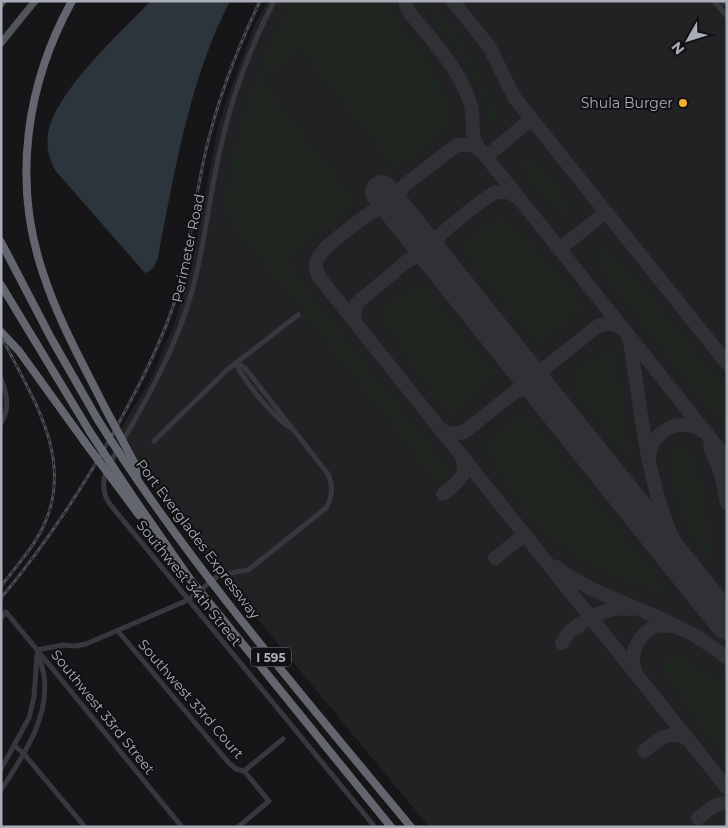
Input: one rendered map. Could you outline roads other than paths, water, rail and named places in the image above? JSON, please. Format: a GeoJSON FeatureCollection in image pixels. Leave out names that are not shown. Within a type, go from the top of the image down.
{"type":"FeatureCollection","features":[{"type":"Feature","properties":{"kind":"highway"},"geometry":{"type":"LineString","coordinates":[[72,1],[49,48],[33,104],[26,159],[27,198],[33,236],[43,273],[65,326],[135,464],[138,482]]}},
{"type":"Feature","properties":{"kind":"highway","name":"Port Everglades Expressway"},"geometry":{"type":"LineString","coordinates":[[1,242],[51,338],[98,420],[138,482],[238,616],[411,827]]}},
{"type":"Feature","properties":{"kind":"highway","name":"Port Everglades Expressway"},"geometry":{"type":"LineString","coordinates":[[1,286],[90,432],[173,557],[244,648],[391,827]]}},
{"type":"Feature","properties":{"kind":"highway"},"geometry":{"type":"LineString","coordinates":[[1,332],[19,351],[130,503],[173,557]]}},
{"type":"Feature","properties":{"kind":"main road"},"geometry":{"type":"LineString","coordinates":[[1,43],[35,1]]}},
{"type":"Feature","properties":{"kind":"street","name":"Perimeter Road"},"geometry":{"type":"LineString","coordinates":[[104,491],[102,483],[105,471],[145,403],[182,324],[198,267],[217,163],[231,108],[258,35],[274,1]]}},
{"type":"Feature","properties":{"kind":"street"},"geometry":{"type":"LineString","coordinates":[[714,1],[727,16]]}},
{"type":"Feature","properties":{"kind":"street"},"geometry":{"type":"LineString","coordinates":[[154,441],[236,363],[298,315]]}},
{"type":"Feature","properties":{"kind":"street"},"geometry":{"type":"LineString","coordinates":[[38,650],[64,645],[86,644],[188,600],[219,575],[248,570],[322,511],[328,504],[332,490],[328,474],[245,368],[236,363]]}},
{"type":"Feature","properties":{"kind":"street"},"geometry":{"type":"LineString","coordinates":[[1,379],[7,400],[7,410],[1,423]]}},
{"type":"Feature","properties":{"kind":"street","name":"Southwest 34th Street"},"geometry":{"type":"LineString","coordinates":[[104,491],[112,508],[375,827]]}},
{"type":"Feature","properties":{"kind":"street","name":"Southwest 33rd Street"},"geometry":{"type":"LineString","coordinates":[[1,618],[6,612],[182,827]]}},
{"type":"Feature","properties":{"kind":"street","name":"Southwest 33rd Court"},"geometry":{"type":"LineString","coordinates":[[118,630],[228,762],[236,769],[244,771],[269,800],[238,827]]}},
{"type":"Feature","properties":{"kind":"street"},"geometry":{"type":"LineString","coordinates":[[1,769],[29,718],[34,697],[38,650]]}},
{"type":"Feature","properties":{"kind":"street"},"geometry":{"type":"LineString","coordinates":[[1,790],[24,754],[39,723],[44,701],[44,676],[38,650]]}},
{"type":"Feature","properties":{"kind":"street"},"geometry":{"type":"LineString","coordinates":[[244,771],[283,739]]}},
{"type":"Feature","properties":{"kind":"street"},"geometry":{"type":"LineString","coordinates":[[15,746],[24,754],[85,827]]}},
{"type":"Feature","properties":{"kind":"street"},"geometry":{"type":"LineString","coordinates":[[366,827],[371,822]]}},
{"type":"Feature","properties":{"kind":"tunnel"},"geometry":{"type":"LineString","coordinates":[[722,1],[727,7]]}},
{"type":"Feature","properties":{"kind":"railway"},"geometry":{"type":"LineString","coordinates":[[1,598],[46,540],[85,480],[110,439],[157,347],[179,288],[187,254],[202,167],[216,112],[236,56],[260,1]]}},
{"type":"Feature","properties":{"kind":"railway"},"geometry":{"type":"LineString","coordinates":[[1,336],[46,428],[55,477],[52,502],[43,527],[29,550],[1,586]]}},
{"type":"Feature","properties":{"kind":"place","name":"Shula Burger"},"geometry":{"type":"Point","coordinates":[683,103]}}]}
